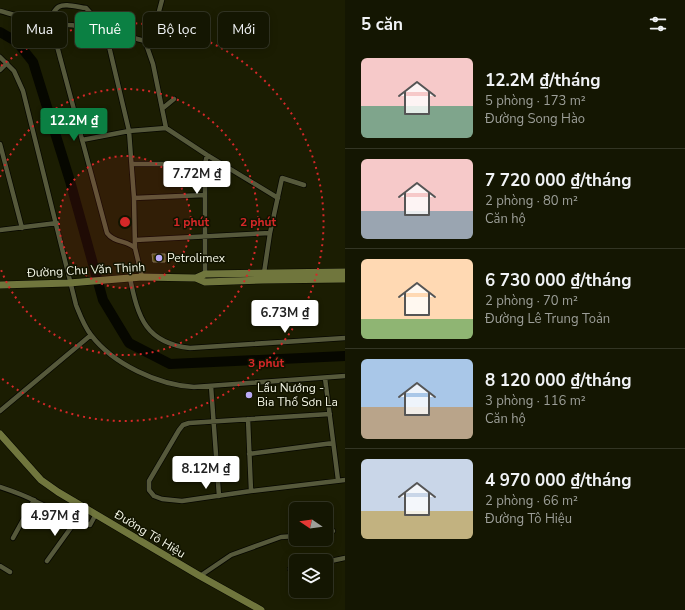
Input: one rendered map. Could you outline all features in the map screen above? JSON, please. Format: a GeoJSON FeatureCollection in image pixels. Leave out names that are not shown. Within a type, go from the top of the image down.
{"type":"FeatureCollection","features":[{"type":"Feature","properties":{"kind":"main road","name":"Đường Chu Văn Thịnh"},"geometry":{"type":"LineString","coordinates":[[0,285],[72,283],[142,277],[196,278],[206,274],[345,272]]}},
{"type":"Feature","properties":{"kind":"main road","name":"Đường Chu Văn Thịnh"},"geometry":{"type":"LineString","coordinates":[[196,278],[205,282],[345,279]]}},
{"type":"Feature","properties":{"kind":"main road","name":"Đường Tô Hiệu"},"geometry":{"type":"LineString","coordinates":[[0,434],[41,480],[58,492],[200,576],[261,610]]}},
{"type":"Feature","properties":{"kind":"street"},"geometry":{"type":"LineString","coordinates":[[64,0],[68,5]]}},
{"type":"Feature","properties":{"kind":"street"},"geometry":{"type":"LineString","coordinates":[[159,12],[162,0]]}},
{"type":"Feature","properties":{"kind":"street"},"geometry":{"type":"LineString","coordinates":[[53,12],[60,6],[68,5],[86,8],[90,12]]}},
{"type":"Feature","properties":{"kind":"street"},"geometry":{"type":"LineString","coordinates":[[0,11],[12,15]]}},
{"type":"Feature","properties":{"kind":"street"},"geometry":{"type":"LineString","coordinates":[[56,48],[107,233],[113,239],[132,245],[135,248]]}},
{"type":"Feature","properties":{"kind":"street"},"geometry":{"type":"LineString","coordinates":[[109,48],[129,131],[134,198],[135,248],[142,277]]}},
{"type":"Feature","properties":{"kind":"street"},"geometry":{"type":"LineString","coordinates":[[148,48],[154,64],[166,128]]}},
{"type":"Feature","properties":{"kind":"street"},"geometry":{"type":"LineString","coordinates":[[0,57],[14,71],[23,91],[80,315],[91,335],[102,347],[120,361],[153,378],[180,386],[212,386],[345,376]]}},
{"type":"Feature","properties":{"kind":"street"},"geometry":{"type":"LineString","coordinates":[[0,70],[7,63]]}},
{"type":"Feature","properties":{"kind":"street"},"geometry":{"type":"LineString","coordinates":[[163,108],[174,99]]}},
{"type":"Feature","properties":{"kind":"street"},"geometry":{"type":"LineString","coordinates":[[82,140],[129,131],[166,128],[207,156],[278,198]]}},
{"type":"Feature","properties":{"kind":"street"},"geometry":{"type":"LineString","coordinates":[[0,144],[22,228]]}},
{"type":"Feature","properties":{"kind":"street"},"geometry":{"type":"LineString","coordinates":[[206,274],[205,164],[207,156]]}},
{"type":"Feature","properties":{"kind":"street"},"geometry":{"type":"LineString","coordinates":[[132,164],[205,164]]}},
{"type":"Feature","properties":{"kind":"street"},"geometry":{"type":"LineString","coordinates":[[264,273],[270,233],[282,178],[304,185]]}},
{"type":"Feature","properties":{"kind":"street"},"geometry":{"type":"LineString","coordinates":[[134,198],[205,195]]}},
{"type":"Feature","properties":{"kind":"street"},"geometry":{"type":"LineString","coordinates":[[0,230],[57,223]]}},
{"type":"Feature","properties":{"kind":"street"},"geometry":{"type":"LineString","coordinates":[[135,240],[270,233]]}},
{"type":"Feature","properties":{"kind":"street"},"geometry":{"type":"LineString","coordinates":[[130,278],[142,321],[149,329],[167,343],[190,348],[345,338]]}},
{"type":"Feature","properties":{"kind":"street"},"geometry":{"type":"LineString","coordinates":[[0,411],[91,335]]}},
{"type":"Feature","properties":{"kind":"street"},"geometry":{"type":"LineString","coordinates":[[325,378],[338,480]]}},
{"type":"Feature","properties":{"kind":"street"},"geometry":{"type":"LineString","coordinates":[[212,386],[219,496]]}},
{"type":"Feature","properties":{"kind":"street"},"geometry":{"type":"LineString","coordinates":[[330,414],[214,421],[189,423],[183,425],[148,485],[150,493],[154,496],[182,501],[345,480]]}},
{"type":"Feature","properties":{"kind":"street"},"geometry":{"type":"LineString","coordinates":[[248,419],[251,491]]}},
{"type":"Feature","properties":{"kind":"street"},"geometry":{"type":"LineString","coordinates":[[250,454],[333,443]]}},
{"type":"Feature","properties":{"kind":"street"},"geometry":{"type":"LineString","coordinates":[[0,487],[34,500],[52,511],[76,522],[90,524],[96,514]]}},
{"type":"Feature","properties":{"kind":"street"},"geometry":{"type":"LineString","coordinates":[[13,538],[34,500]]}},
{"type":"Feature","properties":{"kind":"street"},"geometry":{"type":"LineString","coordinates":[[47,561],[76,522]]}},
{"type":"Feature","properties":{"kind":"street"},"geometry":{"type":"LineString","coordinates":[[200,576],[231,555],[281,537],[289,536]]}},
{"type":"Feature","properties":{"kind":"street"},"geometry":{"type":"LineString","coordinates":[[333,561],[345,558]]}},
{"type":"Feature","properties":{"kind":"street"},"geometry":{"type":"LineString","coordinates":[[0,566],[10,572]]}},
{"type":"Feature","properties":{"kind":"building","name":"Petrolimex"},"geometry":{"type":"Polygon","coordinates":[[[152,254],[165,254],[165,262],[153,262],[152,254]]]}},
{"type":"Feature","properties":{"kind":"waterway"},"geometry":{"type":"LineString","coordinates":[[0,32],[17,42],[33,62],[70,181],[103,300],[129,343],[170,364],[345,356]]}},
{"type":"Feature","properties":{"kind":"place","name":"Petrolimex"},"geometry":{"type":"Point","coordinates":[159,258]}},
{"type":"Feature","properties":{"kind":"place","name":"Lẩu Nướng - Bia Thổ Sơn La"},"geometry":{"type":"Point","coordinates":[249,395]}}]}
